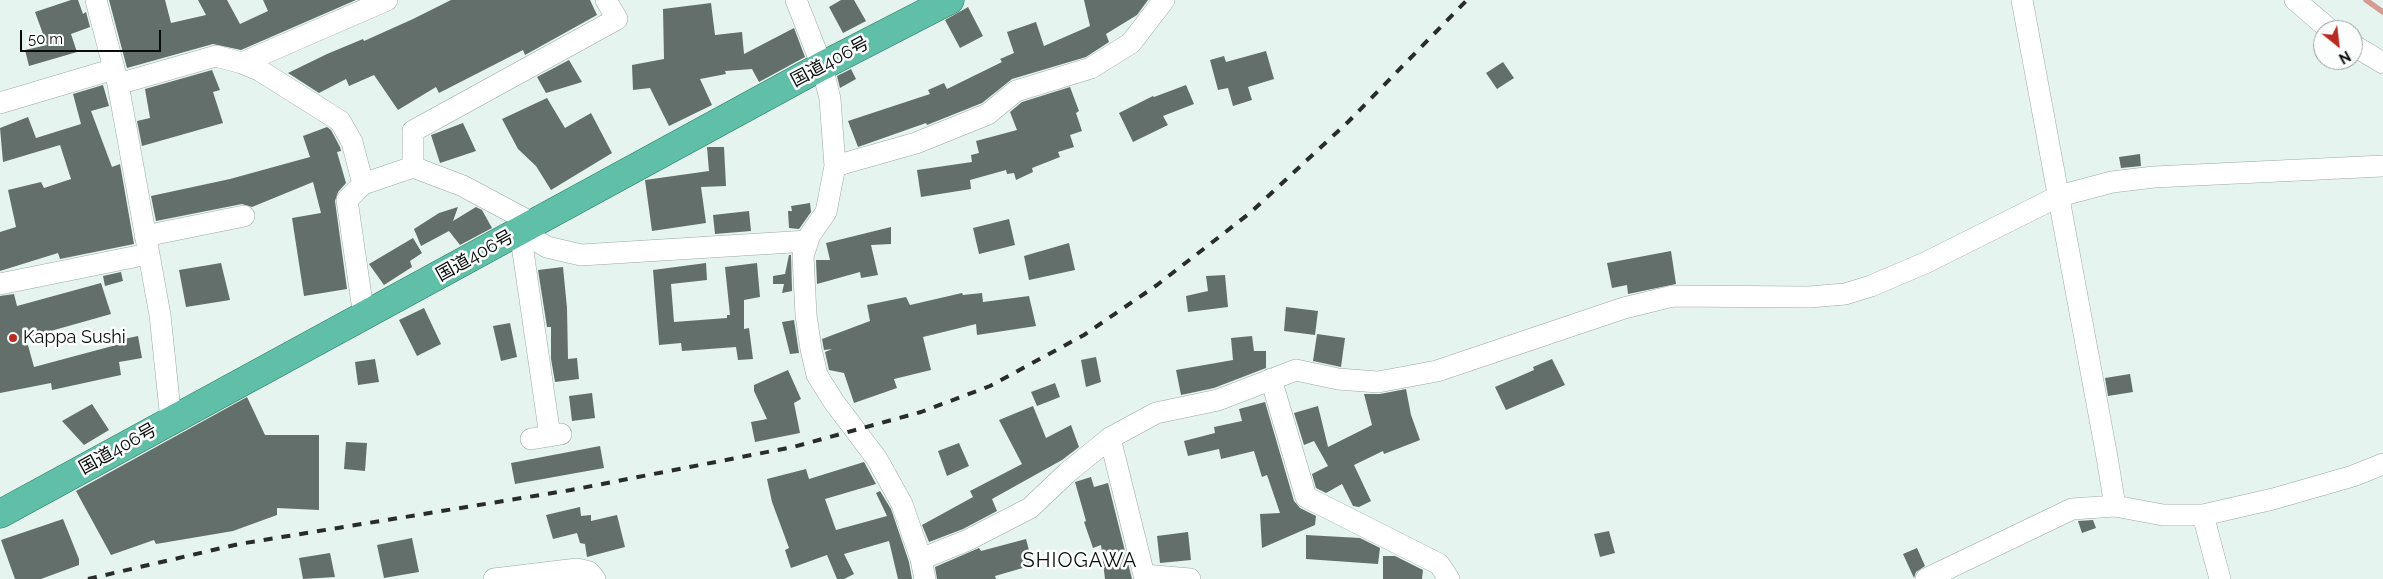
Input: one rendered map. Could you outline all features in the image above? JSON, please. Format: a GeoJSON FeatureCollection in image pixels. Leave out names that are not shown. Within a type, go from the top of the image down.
{"type":"FeatureCollection","features":[{"type":"Feature","properties":{"kind":"highway","name":"国道406号"},"geometry":{"type":"LineString","coordinates":[[0,514],[822,66],[950,0]]}},
{"type":"Feature","properties":{"kind":"street"},"geometry":{"type":"LineString","coordinates":[[96,0],[116,77],[160,315],[171,420]]}},
{"type":"Feature","properties":{"kind":"street"},"geometry":{"type":"LineString","coordinates":[[242,63],[387,0]]}},
{"type":"Feature","properties":{"kind":"street"},"geometry":{"type":"LineString","coordinates":[[413,167],[413,131],[617,19],[606,0]]}},
{"type":"Feature","properties":{"kind":"street"},"geometry":{"type":"LineString","coordinates":[[796,0],[822,66],[830,99],[835,166],[826,212],[808,241],[802,256],[806,315],[817,375],[834,402],[877,459],[902,504],[923,569],[968,540],[1030,508],[1068,472],[1110,438],[1156,413],[1218,400],[1296,370],[1338,380],[1378,382],[1438,371],[1624,308],[1673,296],[1809,297],[1845,294],[1871,286],[1925,263],[2059,196],[2112,182],[2154,177],[2383,166]]}},
{"type":"Feature","properties":{"kind":"street"},"geometry":{"type":"LineString","coordinates":[[835,166],[916,143],[988,114],[1016,91],[1091,68],[1131,43],[1164,0]]}},
{"type":"Feature","properties":{"kind":"street"},"geometry":{"type":"LineString","coordinates":[[2022,0],[2114,506]]}},
{"type":"Feature","properties":{"kind":"street"},"geometry":{"type":"LineString","coordinates":[[2295,0],[2318,20]]}},
{"type":"Feature","properties":{"kind":"street"},"geometry":{"type":"LineString","coordinates":[[2363,51],[2383,63]]}},
{"type":"Feature","properties":{"kind":"street"},"geometry":{"type":"LineString","coordinates":[[0,103],[216,56],[259,70],[340,121],[352,142],[363,184]]}},
{"type":"Feature","properties":{"kind":"street"},"geometry":{"type":"LineString","coordinates":[[364,317],[347,200],[363,184],[413,167],[463,186],[527,228],[547,247],[581,255],[808,241]]}},
{"type":"Feature","properties":{"kind":"street"},"geometry":{"type":"LineString","coordinates":[[0,284],[147,245],[244,216]]}},
{"type":"Feature","properties":{"kind":"street"},"geometry":{"type":"LineString","coordinates":[[527,228],[548,436]]}},
{"type":"Feature","properties":{"kind":"street"},"geometry":{"type":"LineString","coordinates":[[1271,379],[1306,497],[1439,564],[1449,579]]}},
{"type":"Feature","properties":{"kind":"street"},"geometry":{"type":"LineString","coordinates":[[1110,438],[1144,575],[1190,579]]}},
{"type":"Feature","properties":{"kind":"street"},"geometry":{"type":"LineString","coordinates":[[1926,579],[2072,509],[2114,506],[2163,515],[2202,515],[2273,499],[2353,476],[2383,464]]}},
{"type":"Feature","properties":{"kind":"street"},"geometry":{"type":"LineString","coordinates":[[2202,515],[2220,579]]}},
{"type":"Feature","properties":{"kind":"street"},"geometry":{"type":"LineString","coordinates":[[494,579],[577,569],[589,572],[595,579]]}},
{"type":"Feature","properties":{"kind":"building"},"geometry":{"type":"Polygon","coordinates":[[[71,0],[78,0],[83,14],[86,12],[90,27],[71,34],[77,52],[29,66],[25,50],[47,45],[35,12],[71,0]]]}},
{"type":"Feature","properties":{"kind":"building"},"geometry":{"type":"Polygon","coordinates":[[[109,0],[165,0],[171,23],[206,15],[198,0],[227,0],[240,24],[268,11],[263,0],[356,0],[241,50],[213,44],[127,68],[109,0]]]}},
{"type":"Feature","properties":{"kind":"building"},"geometry":{"type":"Polygon","coordinates":[[[451,0],[590,0],[597,15],[525,55],[523,50],[439,93],[436,87],[398,110],[374,75],[349,86],[346,79],[319,93],[288,73],[327,54],[363,39],[364,41],[451,0]]]}},
{"type":"Feature","properties":{"kind":"building"},"geometry":{"type":"Polygon","coordinates":[[[841,0],[854,0],[866,21],[843,33],[829,7],[841,0]]]}},
{"type":"Feature","properties":{"kind":"building"},"geometry":{"type":"Polygon","coordinates":[[[1084,0],[1148,0],[1137,15],[1106,34],[1109,42],[1086,57],[1012,79],[982,103],[927,125],[926,123],[858,147],[848,121],[930,94],[928,90],[944,83],[947,89],[1002,62],[1000,59],[1014,53],[1007,32],[1036,22],[1044,46],[1090,26],[1084,0]]]}},
{"type":"Feature","properties":{"kind":"building"},"geometry":{"type":"Polygon","coordinates":[[[711,3],[715,35],[742,32],[744,54],[794,28],[805,57],[759,82],[752,69],[725,71],[726,74],[700,79],[712,105],[669,126],[650,88],[633,90],[632,65],[664,59],[663,9],[711,3]]]}},
{"type":"Feature","properties":{"kind":"building"},"geometry":{"type":"Polygon","coordinates":[[[968,7],[983,36],[960,48],[945,20],[968,7]]]}},
{"type":"Feature","properties":{"kind":"building"},"geometry":{"type":"Polygon","coordinates":[[[1266,51],[1274,79],[1248,87],[1252,100],[1233,106],[1228,88],[1218,90],[1210,60],[1224,56],[1226,62],[1266,51]]]}},
{"type":"Feature","properties":{"kind":"building"},"geometry":{"type":"Polygon","coordinates":[[[569,60],[582,82],[546,93],[537,77],[569,60]]]}},
{"type":"Feature","properties":{"kind":"building"},"geometry":{"type":"Polygon","coordinates":[[[1503,62],[1514,78],[1497,89],[1486,73],[1503,62]]]}},
{"type":"Feature","properties":{"kind":"building"},"geometry":{"type":"Polygon","coordinates":[[[851,69],[856,79],[840,88],[837,76],[851,69]]]}},
{"type":"Feature","properties":{"kind":"building"},"geometry":{"type":"Polygon","coordinates":[[[212,70],[220,90],[213,92],[223,123],[142,146],[137,121],[150,118],[145,89],[212,70]]]}},
{"type":"Feature","properties":{"kind":"building"},"geometry":{"type":"Polygon","coordinates":[[[103,85],[109,106],[91,111],[112,167],[120,164],[134,244],[60,259],[58,253],[0,271],[0,232],[16,227],[8,190],[41,182],[44,188],[71,179],[60,145],[3,162],[0,128],[28,117],[36,138],[81,124],[73,94],[103,85]]]}},
{"type":"Feature","properties":{"kind":"building"},"geometry":{"type":"Polygon","coordinates":[[[1186,85],[1194,104],[1163,116],[1168,125],[1133,142],[1119,113],[1153,96],[1186,85]]]}},
{"type":"Feature","properties":{"kind":"building"},"geometry":{"type":"Polygon","coordinates":[[[1070,87],[1079,111],[1076,113],[1082,131],[1070,135],[1074,147],[1058,152],[1060,157],[1032,168],[1033,172],[1016,180],[1014,173],[1007,174],[1006,170],[970,180],[971,189],[921,197],[917,170],[972,162],[971,155],[979,153],[976,141],[1017,130],[1010,112],[1022,102],[1070,87]]]}},
{"type":"Feature","properties":{"kind":"building"},"geometry":{"type":"Polygon","coordinates":[[[547,98],[565,128],[591,113],[612,153],[551,190],[536,166],[518,149],[502,119],[547,98]]]}},
{"type":"Feature","properties":{"kind":"building"},"geometry":{"type":"Polygon","coordinates":[[[463,123],[476,151],[440,163],[431,135],[463,123]]]}},
{"type":"Feature","properties":{"kind":"building"},"geometry":{"type":"Polygon","coordinates":[[[327,127],[331,130],[340,147],[341,151],[337,152],[346,183],[338,192],[335,201],[347,289],[304,296],[292,218],[321,213],[313,182],[252,207],[242,204],[156,221],[151,196],[230,179],[310,157],[303,136],[327,127]]]}},
{"type":"Feature","properties":{"kind":"building"},"geometry":{"type":"Polygon","coordinates":[[[707,147],[724,147],[726,186],[701,187],[706,223],[652,231],[645,180],[709,171],[707,147]]]}},
{"type":"Feature","properties":{"kind":"building"},"geometry":{"type":"Polygon","coordinates":[[[2140,154],[2141,166],[2121,168],[2119,157],[2140,154]]]}},
{"type":"Feature","properties":{"kind":"building"},"geometry":{"type":"Polygon","coordinates":[[[810,203],[811,212],[799,229],[789,228],[788,211],[792,211],[791,206],[810,203]]]}},
{"type":"Feature","properties":{"kind":"building"},"geometry":{"type":"Polygon","coordinates":[[[458,207],[453,221],[476,207],[482,210],[492,228],[460,245],[449,231],[421,246],[414,229],[439,213],[458,207]]]}},
{"type":"Feature","properties":{"kind":"building"},"geometry":{"type":"Polygon","coordinates":[[[749,211],[751,231],[715,234],[713,215],[749,211]]]}},
{"type":"Feature","properties":{"kind":"building"},"geometry":{"type":"Polygon","coordinates":[[[1009,219],[1015,245],[979,254],[973,228],[1009,219]]]}},
{"type":"Feature","properties":{"kind":"building"},"geometry":{"type":"Polygon","coordinates":[[[891,227],[891,244],[871,245],[878,275],[861,278],[860,272],[817,284],[816,260],[830,260],[826,243],[891,227]]]}},
{"type":"Feature","properties":{"kind":"building"},"geometry":{"type":"Polygon","coordinates":[[[413,238],[422,253],[410,261],[412,267],[384,285],[369,264],[413,238]]]}},
{"type":"Feature","properties":{"kind":"building"},"geometry":{"type":"Polygon","coordinates":[[[1069,243],[1075,270],[1029,280],[1024,256],[1069,243]]]}},
{"type":"Feature","properties":{"kind":"building"},"geometry":{"type":"Polygon","coordinates":[[[1671,251],[1676,284],[1628,294],[1627,285],[1612,288],[1607,263],[1671,251]]]}},
{"type":"Feature","properties":{"kind":"building"},"geometry":{"type":"Polygon","coordinates":[[[789,255],[791,255],[792,291],[782,293],[784,284],[773,284],[773,276],[785,274],[789,255]]]}},
{"type":"Feature","properties":{"kind":"building"},"geometry":{"type":"Polygon","coordinates":[[[221,263],[230,300],[186,307],[179,270],[221,263]]]}},
{"type":"Feature","properties":{"kind":"building"},"geometry":{"type":"Polygon","coordinates":[[[706,263],[707,280],[671,284],[674,322],[727,318],[727,315],[730,315],[725,267],[757,263],[760,297],[744,300],[744,329],[749,328],[753,359],[738,360],[736,347],[682,351],[681,343],[659,345],[653,270],[706,263]]]}},
{"type":"Feature","properties":{"kind":"building"},"geometry":{"type":"Polygon","coordinates":[[[563,267],[567,308],[568,359],[577,358],[579,379],[555,382],[551,359],[551,327],[547,327],[538,270],[563,267]]]}},
{"type":"Feature","properties":{"kind":"building"},"geometry":{"type":"Polygon","coordinates":[[[121,272],[123,281],[105,286],[103,276],[121,272]]]}},
{"type":"Feature","properties":{"kind":"building"},"geometry":{"type":"Polygon","coordinates":[[[1225,275],[1228,307],[1188,312],[1186,296],[1208,291],[1206,276],[1225,275]]]}},
{"type":"Feature","properties":{"kind":"building"},"geometry":{"type":"Polygon","coordinates":[[[101,283],[111,314],[26,338],[34,367],[120,344],[119,340],[138,336],[142,358],[119,362],[121,375],[52,390],[51,383],[0,393],[0,296],[14,294],[17,306],[101,283]]]}},
{"type":"Feature","properties":{"kind":"building"},"geometry":{"type":"Polygon","coordinates":[[[962,293],[963,295],[982,293],[983,302],[1029,296],[1036,326],[977,335],[976,324],[923,337],[931,370],[894,379],[897,388],[854,403],[844,373],[829,370],[825,352],[832,349],[824,350],[822,339],[870,321],[867,305],[906,297],[910,305],[962,293]]]}},
{"type":"Feature","properties":{"kind":"building"},"geometry":{"type":"Polygon","coordinates":[[[1286,307],[1318,311],[1315,335],[1284,331],[1286,307]]]}},
{"type":"Feature","properties":{"kind":"building"},"geometry":{"type":"Polygon","coordinates":[[[424,308],[441,344],[417,356],[399,320],[424,308]]]}},
{"type":"Feature","properties":{"kind":"building"},"geometry":{"type":"Polygon","coordinates":[[[794,320],[799,353],[790,354],[782,322],[794,320]]]}},
{"type":"Feature","properties":{"kind":"building"},"geometry":{"type":"Polygon","coordinates":[[[510,323],[517,357],[501,361],[493,326],[510,323]]]}},
{"type":"Feature","properties":{"kind":"building"},"geometry":{"type":"Polygon","coordinates":[[[1317,334],[1345,338],[1341,367],[1313,361],[1317,334]]]}},
{"type":"Feature","properties":{"kind":"building"},"geometry":{"type":"Polygon","coordinates":[[[1252,336],[1254,351],[1266,351],[1266,368],[1214,388],[1181,395],[1176,370],[1233,360],[1231,338],[1252,336]]]}},
{"type":"Feature","properties":{"kind":"building"},"geometry":{"type":"Polygon","coordinates":[[[1096,357],[1101,382],[1086,387],[1081,360],[1096,357]]]}},
{"type":"Feature","properties":{"kind":"building"},"geometry":{"type":"Polygon","coordinates":[[[375,359],[379,382],[358,385],[355,362],[375,359]]]}},
{"type":"Feature","properties":{"kind":"building"},"geometry":{"type":"Polygon","coordinates":[[[1552,359],[1565,385],[1506,410],[1495,387],[1534,370],[1533,367],[1552,359]]]}},
{"type":"Feature","properties":{"kind":"building"},"geometry":{"type":"Polygon","coordinates":[[[788,370],[801,399],[794,403],[800,433],[755,442],[751,422],[767,419],[754,391],[754,385],[788,370]]]}},
{"type":"Feature","properties":{"kind":"building"},"geometry":{"type":"Polygon","coordinates":[[[2130,374],[2133,392],[2108,396],[2105,378],[2130,374]]]}},
{"type":"Feature","properties":{"kind":"building"},"geometry":{"type":"Polygon","coordinates":[[[1055,383],[1060,397],[1037,406],[1031,392],[1055,383]]]}},
{"type":"Feature","properties":{"kind":"building"},"geometry":{"type":"Polygon","coordinates":[[[1406,389],[1411,415],[1420,440],[1384,454],[1383,451],[1354,465],[1371,501],[1359,507],[1353,506],[1342,484],[1326,493],[1316,488],[1312,474],[1328,466],[1314,441],[1304,445],[1294,413],[1318,406],[1328,447],[1372,425],[1364,394],[1380,394],[1406,389]]]}},
{"type":"Feature","properties":{"kind":"building"},"geometry":{"type":"Polygon","coordinates":[[[592,393],[595,418],[572,421],[569,396],[592,393]]]}},
{"type":"Feature","properties":{"kind":"building"},"geometry":{"type":"Polygon","coordinates":[[[247,397],[265,435],[319,435],[319,510],[277,508],[277,515],[233,531],[156,544],[154,540],[111,555],[76,491],[247,397]]]}},
{"type":"Feature","properties":{"kind":"building"},"geometry":{"type":"Polygon","coordinates":[[[1265,402],[1294,501],[1300,508],[1316,516],[1315,525],[1262,548],[1260,514],[1280,513],[1267,475],[1262,477],[1254,451],[1221,459],[1219,449],[1188,456],[1184,441],[1215,433],[1214,427],[1242,421],[1239,409],[1265,402]]]}},
{"type":"Feature","properties":{"kind":"building"},"geometry":{"type":"Polygon","coordinates":[[[92,404],[109,430],[84,445],[62,421],[92,404]]]}},
{"type":"Feature","properties":{"kind":"building"},"geometry":{"type":"Polygon","coordinates":[[[1033,406],[1046,438],[1071,425],[1079,447],[1062,460],[992,499],[997,511],[963,529],[929,542],[922,525],[973,497],[970,491],[1022,464],[999,420],[1033,406]]]}},
{"type":"Feature","properties":{"kind":"building"},"geometry":{"type":"Polygon","coordinates":[[[346,442],[367,443],[365,471],[344,469],[346,442]]]}},
{"type":"Feature","properties":{"kind":"building"},"geometry":{"type":"Polygon","coordinates":[[[959,443],[969,466],[947,476],[938,451],[959,443]]]}},
{"type":"Feature","properties":{"kind":"building"},"geometry":{"type":"Polygon","coordinates":[[[600,446],[604,468],[515,484],[511,463],[600,446]]]}},
{"type":"Feature","properties":{"kind":"building"},"geometry":{"type":"Polygon","coordinates":[[[864,462],[876,484],[825,499],[836,530],[887,516],[876,493],[880,491],[891,509],[909,562],[912,579],[898,579],[889,541],[844,554],[854,574],[844,579],[837,579],[827,555],[791,568],[785,550],[789,548],[772,502],[767,479],[806,469],[809,479],[864,462]]]}},
{"type":"Feature","properties":{"kind":"building"},"geometry":{"type":"Polygon","coordinates":[[[1091,477],[1094,487],[1108,483],[1132,579],[1105,579],[1101,545],[1093,548],[1084,522],[1086,521],[1075,482],[1091,477]]]}},
{"type":"Feature","properties":{"kind":"building"},"geometry":{"type":"Polygon","coordinates":[[[580,507],[581,516],[591,515],[591,521],[617,515],[625,547],[587,557],[585,544],[580,543],[577,533],[553,539],[546,515],[580,507]]]}},
{"type":"Feature","properties":{"kind":"building"},"geometry":{"type":"Polygon","coordinates":[[[63,519],[79,559],[79,565],[41,579],[15,579],[1,540],[63,519]]]}},
{"type":"Feature","properties":{"kind":"building"},"geometry":{"type":"Polygon","coordinates":[[[2093,520],[2096,528],[2082,533],[2078,521],[2093,520]]]}},
{"type":"Feature","properties":{"kind":"building"},"geometry":{"type":"Polygon","coordinates":[[[1609,531],[1615,553],[1600,557],[1594,534],[1609,531]]]}},
{"type":"Feature","properties":{"kind":"building"},"geometry":{"type":"Polygon","coordinates":[[[1188,532],[1191,560],[1160,563],[1157,536],[1188,532]]]}},
{"type":"Feature","properties":{"kind":"building"},"geometry":{"type":"Polygon","coordinates":[[[1306,535],[1360,538],[1380,548],[1378,564],[1306,559],[1306,535]]]}},
{"type":"Feature","properties":{"kind":"building"},"geometry":{"type":"Polygon","coordinates":[[[412,538],[419,572],[384,578],[377,545],[412,538]]]}},
{"type":"Feature","properties":{"kind":"building"},"geometry":{"type":"Polygon","coordinates":[[[1026,539],[1033,565],[995,576],[996,579],[937,579],[935,567],[979,548],[981,551],[1026,539]]]}},
{"type":"Feature","properties":{"kind":"building"},"geometry":{"type":"Polygon","coordinates":[[[1917,548],[1925,566],[1916,572],[1914,578],[1903,554],[1917,548]]]}},
{"type":"Feature","properties":{"kind":"building"},"geometry":{"type":"Polygon","coordinates":[[[330,553],[335,577],[303,579],[299,558],[330,553]]]}},
{"type":"Feature","properties":{"kind":"building"},"geometry":{"type":"Polygon","coordinates":[[[1383,556],[1395,556],[1423,570],[1422,579],[1383,579],[1383,556]]]}},
{"type":"Feature","properties":{"kind":"waterway"},"geometry":{"type":"LineString","coordinates":[[2366,0],[2383,12]]}},
{"type":"Feature","properties":{"kind":"railway"},"geometry":{"type":"LineString","coordinates":[[88,579],[239,544],[571,490],[793,447],[921,412],[990,386],[1084,335],[1157,285],[1250,213],[1348,122],[1467,0]]}},
{"type":"Feature","properties":{"kind":"place","name":"Kappa Sushi"},"geometry":{"type":"Point","coordinates":[13,338]}},
{"type":"Feature","properties":{"kind":"district","name":"SHIOGAWA"},"geometry":{"type":"Point","coordinates":[1080,561]}}]}
